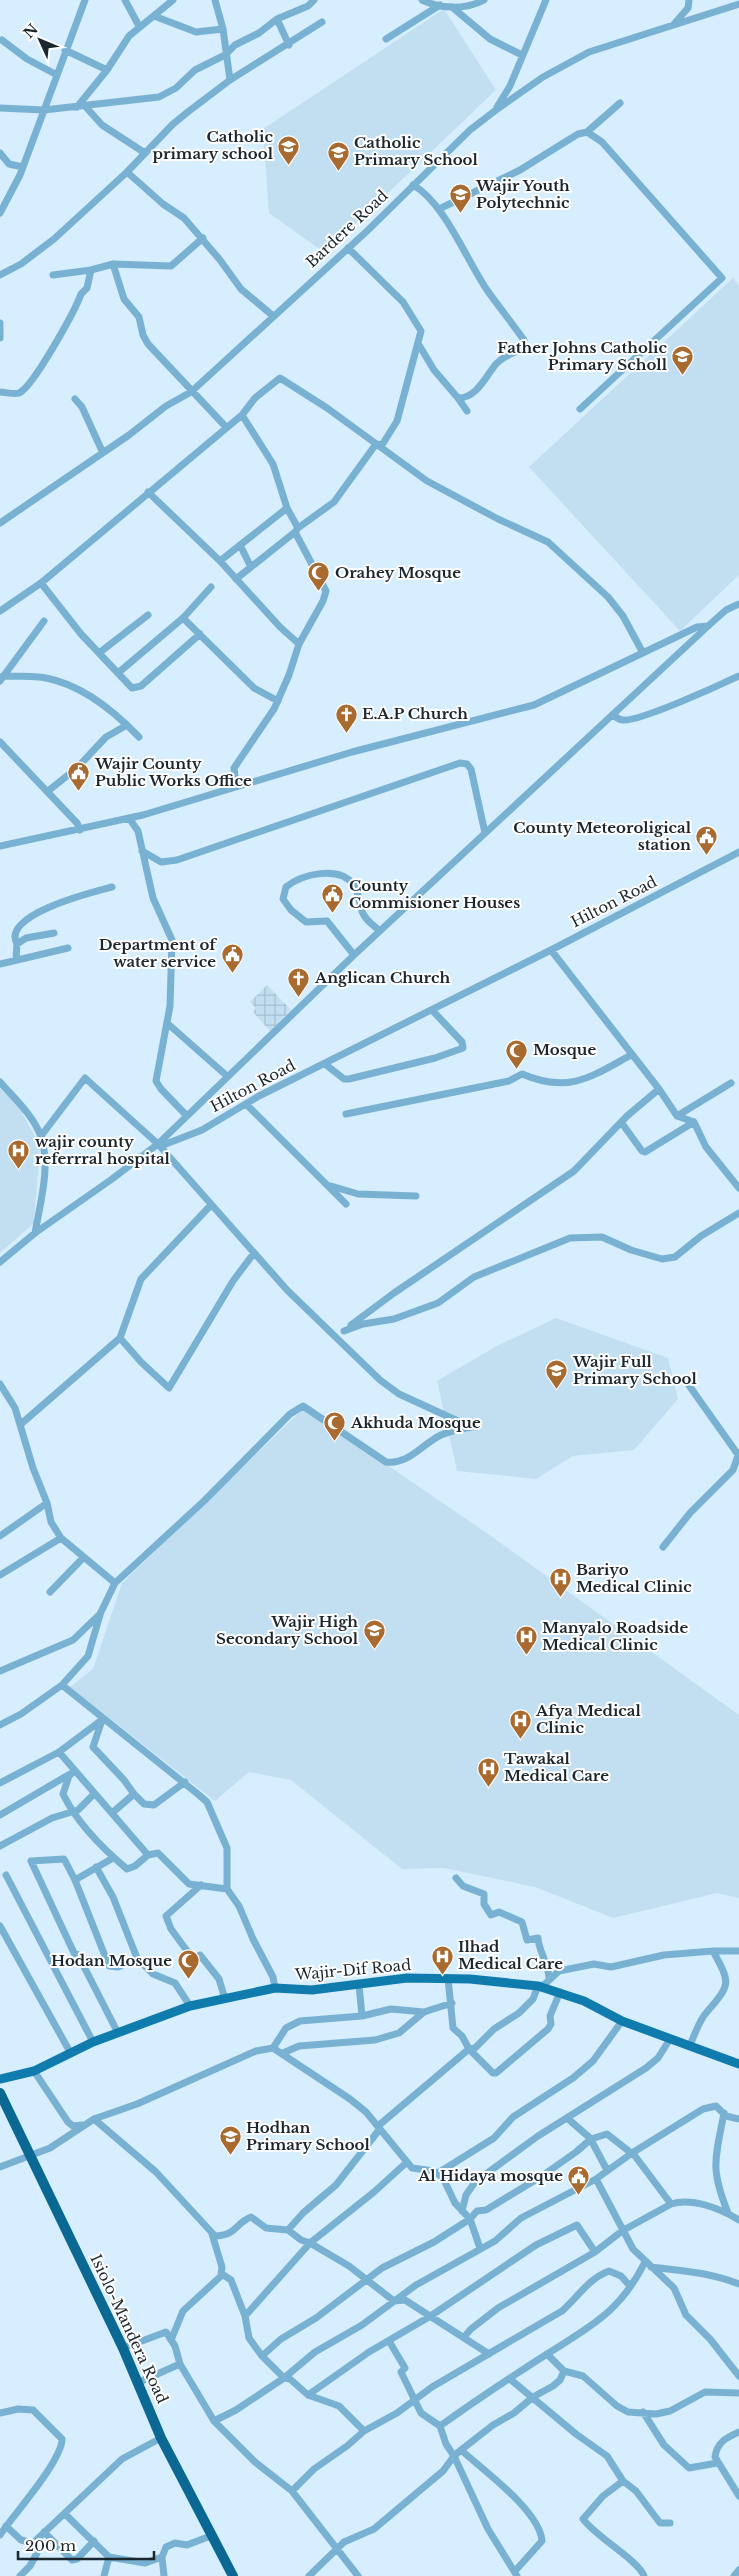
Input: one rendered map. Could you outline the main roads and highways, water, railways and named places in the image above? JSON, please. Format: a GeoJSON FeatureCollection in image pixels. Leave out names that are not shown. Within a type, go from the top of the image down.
{"type":"FeatureCollection","features":[{"type":"Feature","properties":{"kind":"highway","name":"Isiolo-Mandera Road"},"geometry":{"type":"LineString","coordinates":[[0,2093],[123,2348],[161,2438],[214,2535],[233,2576]]}},
{"type":"Feature","properties":{"kind":"main road","name":"Wajir-Dif Road"},"geometry":{"type":"LineString","coordinates":[[0,2079],[34,2071],[93,2042],[190,2006],[275,1988],[312,1990],[359,1986],[407,1978],[501,1981],[538,1986],[560,1992],[622,2020],[739,2064]]}},
{"type":"Feature","properties":{"kind":"place","name":"Catholic primary school"},"geometry":{"type":"Point","coordinates":[289,165]}},
{"type":"Feature","properties":{"kind":"place","name":"Catholic Primary School"},"geometry":{"type":"Point","coordinates":[338,171]}},
{"type":"Feature","properties":{"kind":"place","name":"Wajir Youth Polytechnic"},"geometry":{"type":"Point","coordinates":[460,214]}},
{"type":"Feature","properties":{"kind":"place","name":"Father Johns Catholic Primary Scholl"},"geometry":{"type":"Point","coordinates":[683,376]}},
{"type":"Feature","properties":{"kind":"place","name":"Orahey Mosque"},"geometry":{"type":"Point","coordinates":[319,592]}},
{"type":"Feature","properties":{"kind":"place","name":"E.A.P Church"},"geometry":{"type":"Point","coordinates":[346,733]}},
{"type":"Feature","properties":{"kind":"place","name":"Wajir County Public Works Office"},"geometry":{"type":"Point","coordinates":[79,792]}},
{"type":"Feature","properties":{"kind":"place","name":"County Meteoroligical station"},"geometry":{"type":"Point","coordinates":[707,856]}},
{"type":"Feature","properties":{"kind":"place","name":"County Commisioner Houses"},"geometry":{"type":"Point","coordinates":[333,914]}},
{"type":"Feature","properties":{"kind":"place","name":"Department of water service"},"geometry":{"type":"Point","coordinates":[232,973]}},
{"type":"Feature","properties":{"kind":"place","name":"Anglican Church"},"geometry":{"type":"Point","coordinates":[299,997]}},
{"type":"Feature","properties":{"kind":"place","name":"Mosque"},"geometry":{"type":"Point","coordinates":[517,1069]}},
{"type":"Feature","properties":{"kind":"place","name":"wajir county referrral hospital"},"geometry":{"type":"Point","coordinates":[19,1170]}},
{"type":"Feature","properties":{"kind":"place","name":"Wajir Full Primary School"},"geometry":{"type":"Point","coordinates":[557,1390]}},
{"type":"Feature","properties":{"kind":"place","name":"Akhuda Mosque"},"geometry":{"type":"Point","coordinates":[335,1442]}},
{"type":"Feature","properties":{"kind":"place","name":"Bariyo Medical Clinic"},"geometry":{"type":"Point","coordinates":[560,1598]}},
{"type":"Feature","properties":{"kind":"place","name":"Wajir High Secondary School"},"geometry":{"type":"Point","coordinates":[374,1650]}},
{"type":"Feature","properties":{"kind":"place","name":"Manyalo Roadside Medical Clinic"},"geometry":{"type":"Point","coordinates":[526,1656]}},
{"type":"Feature","properties":{"kind":"place","name":"Afya Medical Clinic"},"geometry":{"type":"Point","coordinates":[520,1739]}},
{"type":"Feature","properties":{"kind":"place","name":"Tawakal Medical Care"},"geometry":{"type":"Point","coordinates":[488,1787]}},
{"type":"Feature","properties":{"kind":"place","name":"Ilhad Medical Care"},"geometry":{"type":"Point","coordinates":[442,1975]}},
{"type":"Feature","properties":{"kind":"place","name":"Hodan Mosque"},"geometry":{"type":"Point","coordinates":[188,1980]}},
{"type":"Feature","properties":{"kind":"place","name":"Hodhan Primary School"},"geometry":{"type":"Point","coordinates":[230,2156]}},
{"type":"Feature","properties":{"kind":"place","name":"Al Hidaya mosque"},"geometry":{"type":"Point","coordinates":[579,2195]}}]}
